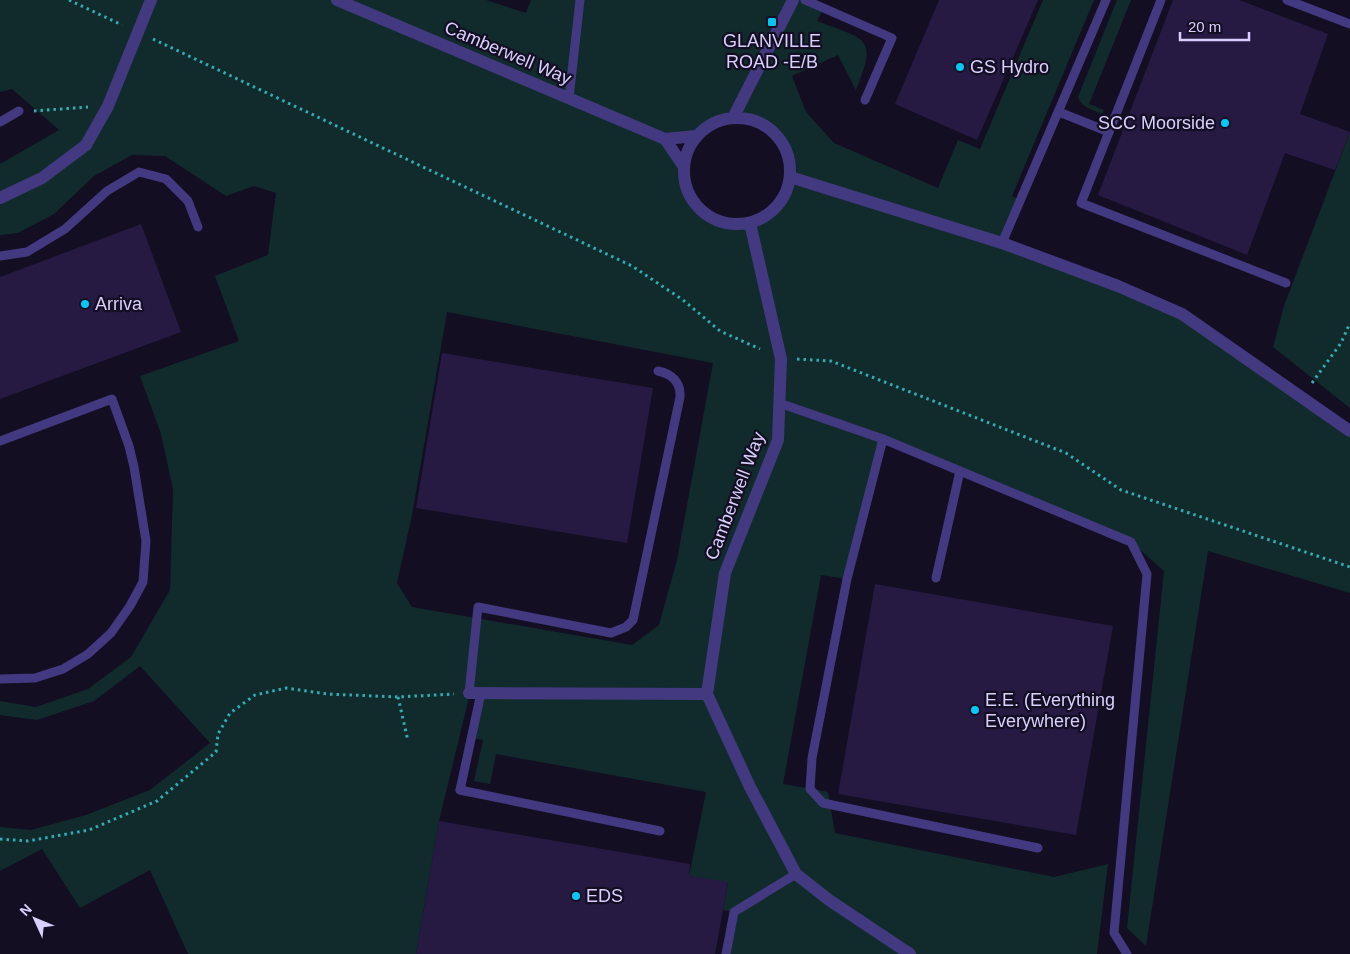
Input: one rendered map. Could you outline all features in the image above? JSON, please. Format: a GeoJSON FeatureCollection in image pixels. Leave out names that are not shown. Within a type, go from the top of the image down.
{"type":"FeatureCollection","features":[{"type":"Feature","properties":{"kind":"street"},"geometry":{"type":"LineString","coordinates":[[0,198],[42,178],[86,145],[108,106],[151,0]]}},
{"type":"Feature","properties":{"kind":"street","name":"Camberwell Way"},"geometry":{"type":"LineString","coordinates":[[337,0],[665,139],[696,136]]}},
{"type":"Feature","properties":{"kind":"street"},"geometry":{"type":"LineString","coordinates":[[733,118],[793,0]]}},
{"type":"Feature","properties":{"kind":"street"},"geometry":{"type":"LineString","coordinates":[[733,118],[752,120],[768,128],[781,141],[787,152],[790,177],[785,195],[776,208],[761,220],[750,223],[722,223],[705,215],[693,203],[685,186],[684,168],[688,149],[696,136],[711,124],[733,118]]}},
{"type":"Feature","properties":{"kind":"street"},"geometry":{"type":"LineString","coordinates":[[665,139],[684,168]]}},
{"type":"Feature","properties":{"kind":"street"},"geometry":{"type":"LineString","coordinates":[[790,177],[1002,243],[1118,286],[1182,314],[1350,431]]}},
{"type":"Feature","properties":{"kind":"street","name":"Camberwell Way"},"geometry":{"type":"LineString","coordinates":[[706,694],[724,573],[778,440],[781,359],[750,223]]}},
{"type":"Feature","properties":{"kind":"street"},"geometry":{"type":"LineString","coordinates":[[475,693],[706,694],[750,787],[796,874],[829,900],[910,954]]}},
{"type":"Feature","properties":{"kind":"lane"},"geometry":{"type":"LineString","coordinates":[[569,98],[580,0]]}},
{"type":"Feature","properties":{"kind":"lane"},"geometry":{"type":"LineString","coordinates":[[805,0],[892,38],[865,100]]}},
{"type":"Feature","properties":{"kind":"lane"},"geometry":{"type":"LineString","coordinates":[[1002,243],[1106,0]]}},
{"type":"Feature","properties":{"kind":"lane"},"geometry":{"type":"LineString","coordinates":[[1161,0],[1082,203],[1286,283]]}},
{"type":"Feature","properties":{"kind":"lane"},"geometry":{"type":"LineString","coordinates":[[1287,0],[1350,24]]}},
{"type":"Feature","properties":{"kind":"lane"},"geometry":{"type":"LineString","coordinates":[[0,122],[19,111]]}},
{"type":"Feature","properties":{"kind":"lane"},"geometry":{"type":"LineString","coordinates":[[1059,112],[1109,132]]}},
{"type":"Feature","properties":{"kind":"lane"},"geometry":{"type":"LineString","coordinates":[[0,256],[27,252],[58,234],[107,191],[140,172],[166,179],[188,201],[198,227]]}},
{"type":"Feature","properties":{"kind":"lane"},"geometry":{"type":"LineString","coordinates":[[460,790],[475,693],[478,607],[611,633],[626,627],[633,620],[680,397],[680,388],[676,380],[666,373],[658,371]]}},
{"type":"Feature","properties":{"kind":"lane"},"geometry":{"type":"LineString","coordinates":[[0,441],[112,399],[129,446],[146,541],[143,582],[130,606],[111,633],[88,654],[63,669],[35,678],[0,679]]}},
{"type":"Feature","properties":{"kind":"lane"},"geometry":{"type":"LineString","coordinates":[[779,403],[883,439],[1131,542],[1147,574],[1114,933],[1128,954]]}},
{"type":"Feature","properties":{"kind":"lane"},"geometry":{"type":"LineString","coordinates":[[883,439],[846,589],[812,758],[810,789],[824,803],[1038,848]]}},
{"type":"Feature","properties":{"kind":"lane"},"geometry":{"type":"LineString","coordinates":[[936,578],[960,471]]}},
{"type":"Feature","properties":{"kind":"lane"},"geometry":{"type":"LineString","coordinates":[[460,790],[488,795]]}},
{"type":"Feature","properties":{"kind":"lane"},"geometry":{"type":"LineString","coordinates":[[460,790],[660,831]]}},
{"type":"Feature","properties":{"kind":"lane"},"geometry":{"type":"LineString","coordinates":[[726,954],[734,912],[796,874]]}},
{"type":"Feature","properties":{"kind":"path"},"geometry":{"type":"LineString","coordinates":[[69,0],[632,266],[683,300],[720,331],[781,359],[831,361],[1066,453],[1121,490],[1350,566]]}},
{"type":"Feature","properties":{"kind":"path"},"geometry":{"type":"LineString","coordinates":[[19,111],[108,106]]}},
{"type":"Feature","properties":{"kind":"path"},"geometry":{"type":"LineString","coordinates":[[1302,396],[1341,343],[1350,323]]}},
{"type":"Feature","properties":{"kind":"path"},"geometry":{"type":"LineString","coordinates":[[0,839],[28,841],[89,830],[157,801],[216,752],[218,734],[230,713],[254,696],[286,688],[328,694],[398,697],[475,693]]}},
{"type":"Feature","properties":{"kind":"path"},"geometry":{"type":"LineString","coordinates":[[398,697],[408,741]]}},
{"type":"Feature","properties":{"kind":"green space"},"geometry":{"type":"Polygon","coordinates":[[[0,0],[486,0],[526,13],[531,0],[805,0],[824,8],[817,21],[857,37],[863,42],[866,49],[863,72],[856,90],[838,55],[792,76],[806,112],[834,143],[938,188],[958,140],[980,149],[1043,0],[1094,0],[1012,196],[1020,200],[1002,243],[1182,314],[1350,431],[1350,593],[1208,551],[1146,946],[1127,928],[1164,571],[1131,542],[883,439],[847,579],[821,575],[783,784],[828,792],[835,833],[1054,877],[1108,864],[1097,954],[726,954],[734,912],[723,910],[728,883],[689,876],[706,792],[496,754],[490,784],[474,781],[483,740],[471,738],[481,693],[470,693],[439,821],[416,954],[188,954],[150,870],[80,908],[42,849],[0,871],[0,827],[31,830],[86,815],[150,790],[210,743],[140,666],[94,701],[37,720],[0,715],[0,701],[36,707],[88,689],[131,657],[170,590],[173,489],[161,434],[140,376],[239,341],[215,276],[268,255],[276,193],[254,186],[226,196],[165,156],[132,155],[94,176],[54,214],[18,233],[0,235],[0,164],[59,130],[12,89],[0,92],[0,0]],[[733,118],[711,124],[696,136],[665,139],[683,164],[686,188],[695,205],[705,214],[731,225],[754,222],[773,209],[785,190],[790,167],[784,145],[765,128],[733,118]],[[447,312],[412,515],[397,583],[412,607],[632,645],[659,625],[677,560],[713,363],[447,312]]]}},
{"type":"Feature","properties":{"kind":"green space"},"geometry":{"type":"Polygon","coordinates":[[[1117,0],[1131,0],[1089,104],[1104,110],[1102,114],[1085,106],[1078,97],[1117,0]]]}},
{"type":"Feature","properties":{"kind":"green space"},"geometry":{"type":"Polygon","coordinates":[[[1350,132],[1350,408],[1273,347],[1284,306],[1350,132]]]}},
{"type":"Feature","properties":{"kind":"building","name":"GS Hydro"},"geometry":{"type":"Polygon","coordinates":[[[939,0],[1038,0],[977,140],[895,104],[939,0]]]}},
{"type":"Feature","properties":{"kind":"building","name":"SCC Moorside"},"geometry":{"type":"Polygon","coordinates":[[[1173,0],[1239,0],[1328,34],[1300,114],[1350,132],[1335,170],[1285,153],[1247,255],[1098,195],[1173,0]]]}},
{"type":"Feature","properties":{"kind":"building","name":"Arriva"},"geometry":{"type":"Polygon","coordinates":[[[141,224],[181,332],[0,399],[0,277],[141,224]]]}},
{"type":"Feature","properties":{"kind":"building"},"geometry":{"type":"Polygon","coordinates":[[[442,353],[653,388],[627,543],[416,508],[442,353]]]}},
{"type":"Feature","properties":{"kind":"building","name":"E.E. (Everything Everywhere)"},"geometry":{"type":"Polygon","coordinates":[[[875,584],[1113,626],[1076,835],[838,794],[875,584]]]}},
{"type":"Feature","properties":{"kind":"building","name":"EDS"},"geometry":{"type":"Polygon","coordinates":[[[439,821],[690,864],[689,876],[728,882],[715,954],[416,954],[439,821]]]}},
{"type":"Feature","properties":{"kind":"place","name":"GLANVILLE ROAD -E/B"},"geometry":{"type":"Point","coordinates":[772,22]}},
{"type":"Feature","properties":{"kind":"place","name":"GS Hydro"},"geometry":{"type":"Point","coordinates":[960,67]}},
{"type":"Feature","properties":{"kind":"place","name":"SCC Moorside"},"geometry":{"type":"Point","coordinates":[1225,123]}},
{"type":"Feature","properties":{"kind":"place","name":"Arriva"},"geometry":{"type":"Point","coordinates":[85,304]}},
{"type":"Feature","properties":{"kind":"place","name":"E.E. (Everything Everywhere)"},"geometry":{"type":"Point","coordinates":[975,710]}},
{"type":"Feature","properties":{"kind":"place","name":"EDS"},"geometry":{"type":"Point","coordinates":[576,896]}}]}
